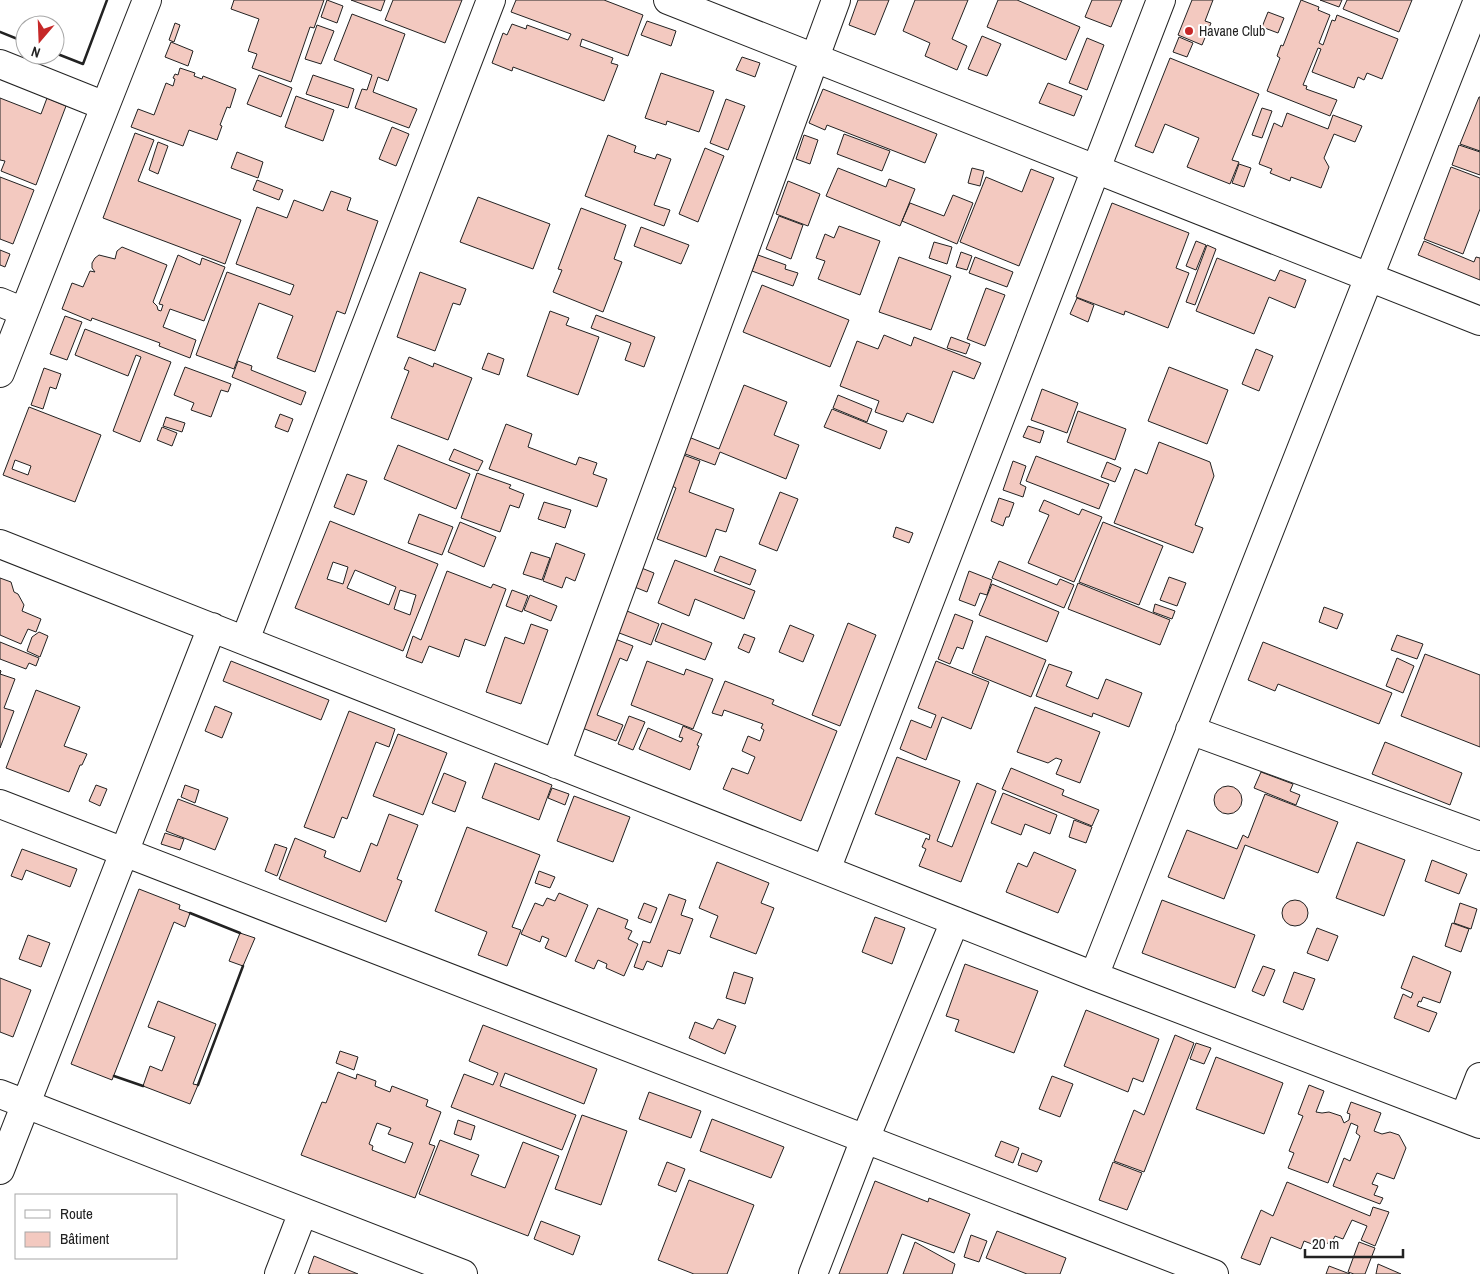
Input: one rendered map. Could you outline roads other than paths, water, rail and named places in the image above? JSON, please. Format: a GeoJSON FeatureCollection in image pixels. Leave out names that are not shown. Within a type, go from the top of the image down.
{"type":"FeatureCollection","features":[{"type":"Feature","properties":{"kind":"street"},"geometry":{"type":"LineString","coordinates":[[0,373],[12,307],[105,106],[147,0]]}},
{"type":"Feature","properties":{"kind":"street"},"geometry":{"type":"LineString","coordinates":[[245,640],[491,0]]}},
{"type":"Feature","properties":{"kind":"street"},"geometry":{"type":"LineString","coordinates":[[668,0],[1480,321]]}},
{"type":"Feature","properties":{"kind":"street"},"geometry":{"type":"LineString","coordinates":[[556,764],[836,0]]}},
{"type":"Feature","properties":{"kind":"street"},"geometry":{"type":"LineString","coordinates":[[826,870],[1161,0]]}},
{"type":"Feature","properties":{"kind":"street"},"geometry":{"type":"LineString","coordinates":[[1094,976],[1478,0]]}},
{"type":"Feature","properties":{"kind":"street"},"geometry":{"type":"LineString","coordinates":[[0,64],[105,106]]}},
{"type":"Feature","properties":{"kind":"street"},"geometry":{"type":"LineString","coordinates":[[0,544],[1094,976],[1472,1121],[1480,1077]]}},
{"type":"Feature","properties":{"kind":"street"},"geometry":{"type":"LineString","coordinates":[[0,1170],[212,627]]}},
{"type":"Feature","properties":{"kind":"street"},"geometry":{"type":"LineString","coordinates":[[1190,730],[1480,836]]}},
{"type":"Feature","properties":{"kind":"street"},"geometry":{"type":"LineString","coordinates":[[0,804],[1214,1274]]}},
{"type":"Feature","properties":{"kind":"street"},"geometry":{"type":"LineString","coordinates":[[812,1274],[865,1139],[955,921]]}},
{"type":"Feature","properties":{"kind":"street"},"geometry":{"type":"LineString","coordinates":[[0,1094],[463,1274]]}},
{"type":"Feature","properties":{"kind":"street"},"geometry":{"type":"LineString","coordinates":[[279,1274],[303,1212]]}},
{"type":"Feature","properties":{"kind":"place","name":"Havane Club"},"geometry":{"type":"Point","coordinates":[1189,31]}}]}
